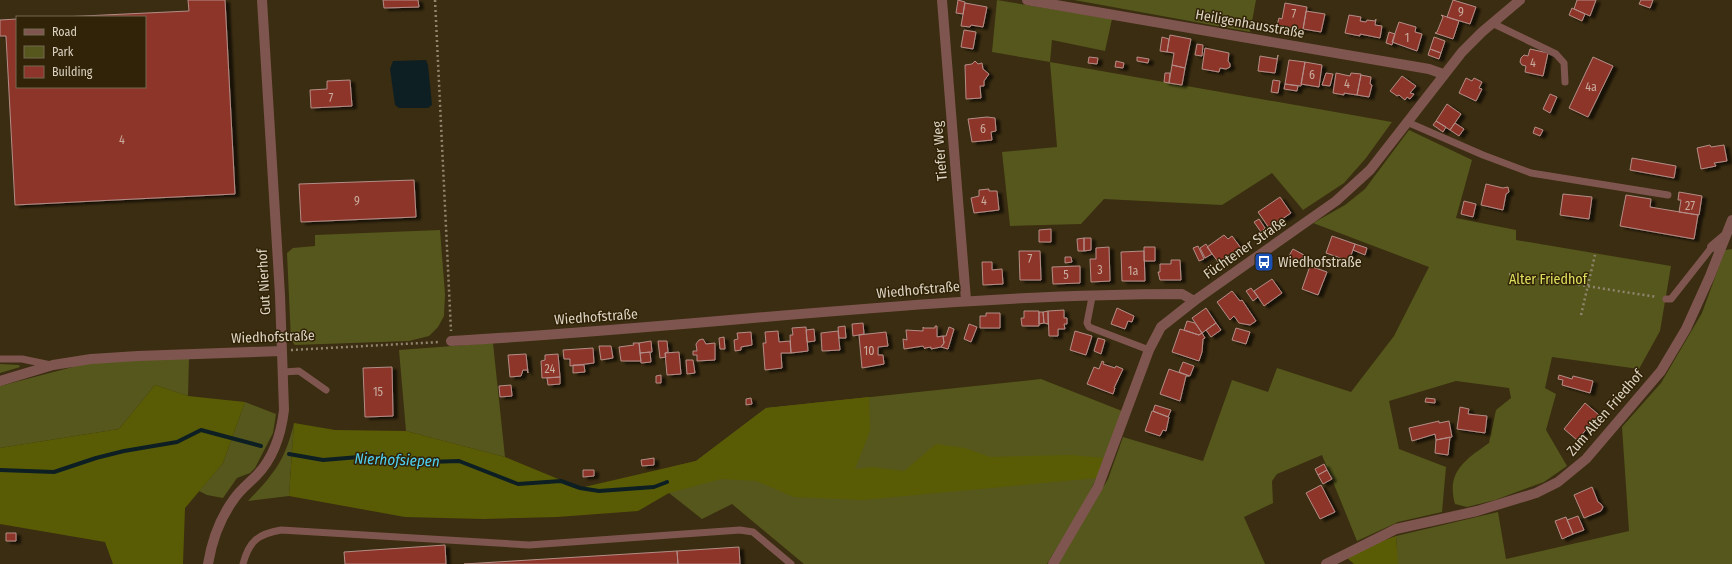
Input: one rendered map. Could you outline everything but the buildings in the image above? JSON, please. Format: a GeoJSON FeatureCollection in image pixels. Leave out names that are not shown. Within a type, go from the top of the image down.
{"type":"FeatureCollection","features":[{"type":"Feature","properties":{"kind":"street","name":"Gut Nierhof"},"geometry":{"type":"LineString","coordinates":[[208,564],[211,549],[224,514],[245,485],[255,477],[269,461],[277,444],[282,428],[284,410],[262,0]]}},
{"type":"Feature","properties":{"kind":"street","name":"Tiefer Weg"},"geometry":{"type":"LineString","coordinates":[[942,0],[966,300]]}},
{"type":"Feature","properties":{"kind":"street","name":"Heiligenhausstraße"},"geometry":{"type":"LineString","coordinates":[[1027,0],[1429,69],[1443,74]]}},
{"type":"Feature","properties":{"kind":"street","name":"Füchtener Straße"},"geometry":{"type":"LineString","coordinates":[[1053,564],[1098,487],[1149,350],[1161,328],[1194,301],[1355,186],[1370,170],[1443,74],[1462,52],[1492,23],[1520,0]]}},
{"type":"Feature","properties":{"kind":"street","name":"Zum Alten Friedhof"},"geometry":{"type":"LineString","coordinates":[[1326,564],[1396,528],[1477,511],[1536,493],[1558,482],[1586,459],[1661,370],[1686,329],[1710,276],[1732,220]]}},
{"type":"Feature","properties":{"kind":"street"},"geometry":{"type":"LineString","coordinates":[[1712,247],[1725,236]]}},
{"type":"Feature","properties":{"kind":"street","name":"Wiedhofstraße"},"geometry":{"type":"LineString","coordinates":[[451,341],[966,300],[1182,294],[1194,301]]}},
{"type":"Feature","properties":{"kind":"street","name":"Wiedhofstraße"},"geometry":{"type":"LineString","coordinates":[[0,381],[53,365],[91,359],[281,351]]}},
{"type":"Feature","properties":{"kind":"lane"},"geometry":{"type":"LineString","coordinates":[[1492,23],[1556,54],[1564,63],[1565,82]]}},
{"type":"Feature","properties":{"kind":"lane"},"geometry":{"type":"LineString","coordinates":[[1407,122],[1483,155],[1532,173],[1668,195]]}},
{"type":"Feature","properties":{"kind":"lane"},"geometry":{"type":"LineString","coordinates":[[1666,298],[1671,299],[1712,247]]}},
{"type":"Feature","properties":{"kind":"lane"},"geometry":{"type":"LineString","coordinates":[[1092,297],[1086,324],[1089,327],[1149,350]]}},
{"type":"Feature","properties":{"kind":"lane"},"geometry":{"type":"LineString","coordinates":[[0,359],[22,359],[53,365]]}},
{"type":"Feature","properties":{"kind":"lane"},"geometry":{"type":"LineString","coordinates":[[283,372],[299,371],[326,390]]}},
{"type":"Feature","properties":{"kind":"lane"},"geometry":{"type":"LineString","coordinates":[[243,564],[246,553],[254,541],[263,533],[288,530],[342,535],[529,544],[740,530],[753,532],[791,564]]}},
{"type":"Feature","properties":{"kind":"path"},"geometry":{"type":"LineString","coordinates":[[435,0],[451,341]]}},
{"type":"Feature","properties":{"kind":"path"},"geometry":{"type":"LineString","coordinates":[[1581,315],[1596,255]]}},
{"type":"Feature","properties":{"kind":"path"},"geometry":{"type":"LineString","coordinates":[[1509,274],[1666,298]]}},
{"type":"Feature","properties":{"kind":"path","name":"Wiedhofstraße"},"geometry":{"type":"LineString","coordinates":[[281,351],[451,341]]}},
{"type":"Feature","properties":{"kind":"green space"},"geometry":{"type":"Polygon","coordinates":[[[997,0],[1112,19],[1105,51],[1052,40],[1050,62],[992,52],[997,0]]]}},
{"type":"Feature","properties":{"kind":"green space"},"geometry":{"type":"Polygon","coordinates":[[[1074,0],[1256,0],[1250,32],[1074,0]]]}},
{"type":"Feature","properties":{"kind":"green space"},"geometry":{"type":"Polygon","coordinates":[[[1050,62],[1392,122],[1366,158],[1344,183],[1303,210],[1272,173],[1222,205],[1104,199],[1081,224],[1010,226],[1002,152],[1057,147],[1050,62]]]}},
{"type":"Feature","properties":{"kind":"green space","name":"Alter Friedhof"},"geometry":{"type":"Polygon","coordinates":[[[1409,130],[1472,160],[1456,218],[1516,230],[1516,240],[1671,266],[1660,331],[1639,369],[1552,357],[1545,388],[1556,394],[1546,430],[1567,466],[1544,482],[1495,500],[1467,507],[1455,504],[1453,483],[1455,475],[1465,461],[1489,443],[1496,410],[1511,398],[1509,388],[1456,381],[1389,401],[1399,449],[1446,467],[1442,512],[1398,522],[1357,541],[1322,455],[1277,474],[1272,481],[1273,503],[1244,517],[1265,564],[1058,564],[1108,479],[1123,437],[1203,461],[1232,380],[1268,392],[1277,368],[1351,392],[1394,336],[1429,267],[1313,223],[1345,205],[1365,189],[1409,130]]]}},
{"type":"Feature","properties":{"kind":"green space"},"geometry":{"type":"Polygon","coordinates":[[[440,230],[445,294],[444,316],[438,327],[429,336],[409,341],[295,345],[291,340],[287,253],[293,248],[315,246],[315,235],[440,230]]]}},
{"type":"Feature","properties":{"kind":"green space"},"geometry":{"type":"Polygon","coordinates":[[[1732,249],[1732,564],[1382,564],[1397,554],[1396,536],[1498,512],[1506,559],[1629,531],[1622,427],[1661,383],[1702,313],[1725,250],[1732,249]]]}},
{"type":"Feature","properties":{"kind":"green space"},"geometry":{"type":"Polygon","coordinates":[[[493,343],[505,457],[406,431],[399,350],[493,343]]]}},
{"type":"Feature","properties":{"kind":"green space"},"geometry":{"type":"Polygon","coordinates":[[[189,358],[188,396],[155,385],[119,429],[0,448],[0,386],[84,364],[138,359],[189,358]]]}},
{"type":"Feature","properties":{"kind":"green space"},"geometry":{"type":"Polygon","coordinates":[[[0,364],[19,365],[20,367],[0,373],[0,364]]]}},
{"type":"Feature","properties":{"kind":"green space"},"geometry":{"type":"Polygon","coordinates":[[[1041,379],[1122,411],[1106,458],[1086,500],[1047,564],[804,564],[732,504],[702,519],[669,493],[671,467],[696,461],[766,408],[1041,379]]]}},
{"type":"Feature","properties":{"kind":"green space"},"geometry":{"type":"Polygon","coordinates":[[[245,402],[276,414],[273,433],[255,468],[250,473],[237,478],[223,498],[207,495],[199,491],[223,463],[245,402]]]}},
{"type":"Feature","properties":{"kind":"green space"},"geometry":{"type":"Polygon","coordinates":[[[294,423],[289,496],[248,501],[272,474],[283,457],[294,423]]]}},
{"type":"Feature","properties":{"kind":"shaded area"},"geometry":{"type":"Polygon","coordinates":[[[426,60],[428,65],[432,105],[428,108],[399,108],[395,105],[390,69],[393,61],[426,60]]]}},
{"type":"Feature","properties":{"kind":"shaded area"},"geometry":{"type":"Polygon","coordinates":[[[155,385],[188,396],[245,402],[223,463],[185,508],[183,564],[113,564],[105,542],[0,524],[0,448],[119,429],[155,385]]]}},
{"type":"Feature","properties":{"kind":"shaded area"},"geometry":{"type":"Polygon","coordinates":[[[869,397],[870,431],[855,469],[872,467],[904,471],[936,444],[965,448],[990,457],[1070,455],[1106,458],[1097,478],[862,500],[794,497],[756,481],[721,479],[669,493],[638,511],[557,517],[484,519],[405,517],[289,496],[294,423],[335,430],[406,431],[505,457],[580,488],[696,461],[766,408],[869,397]]]}},
{"type":"Feature","properties":{"kind":"shaded area"},"geometry":{"type":"Polygon","coordinates":[[[1396,536],[1398,564],[1354,564],[1347,558],[1371,545],[1396,536]]]}},
{"type":"Feature","properties":{"kind":"waterway","name":"Nierhofsiepen"},"geometry":{"type":"LineString","coordinates":[[0,470],[54,472],[96,458],[124,451],[177,442],[201,430],[261,446]]}},
{"type":"Feature","properties":{"kind":"waterway","name":"Nierhofsiepen"},"geometry":{"type":"LineString","coordinates":[[289,454],[323,460],[371,456],[397,463],[459,461],[518,484],[561,481],[580,488],[599,491],[654,487],[667,482]]}},
{"type":"Feature","properties":{"kind":"place","name":"Wiedhofstraße"},"geometry":{"type":"Point","coordinates":[1264,262]}}]}
